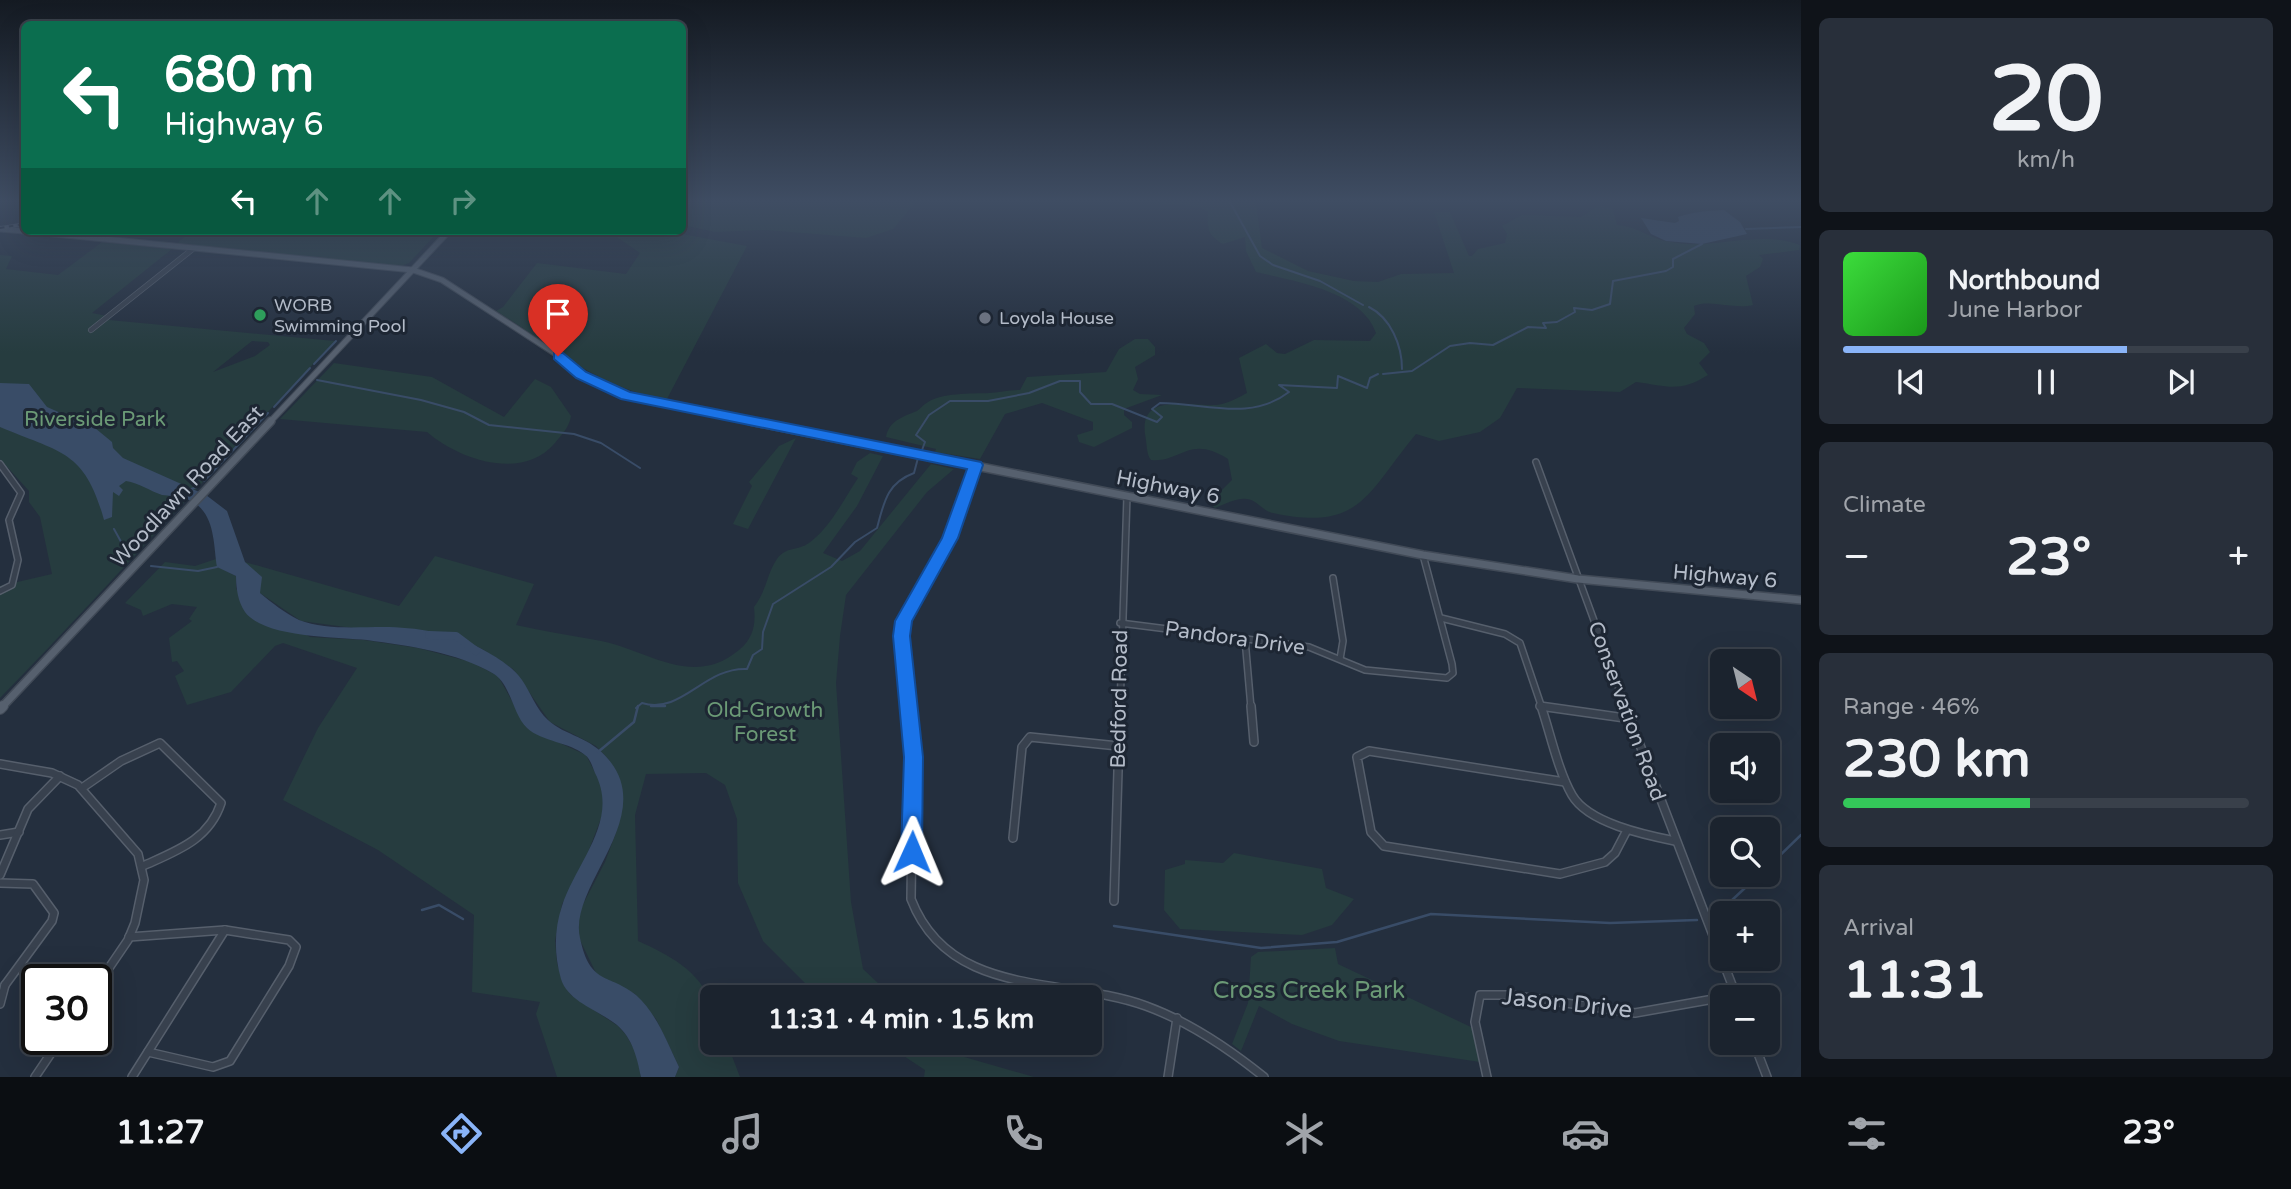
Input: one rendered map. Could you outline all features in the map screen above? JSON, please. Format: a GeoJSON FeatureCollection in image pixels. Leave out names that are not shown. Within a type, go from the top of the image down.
{"type":"FeatureCollection","features":[{"type":"Feature","properties":{"kind":"main road","name":"Highway 6"},"geometry":{"type":"LineString","coordinates":[[235,252],[409,271],[444,283],[545,348],[581,375],[626,396],[1423,555],[1578,579],[1801,600]]}},
{"type":"Feature","properties":{"kind":"main road"},"geometry":{"type":"LineString","coordinates":[[409,271],[425,252]]}},
{"type":"Feature","properties":{"kind":"main road"},"geometry":{"type":"LineString","coordinates":[[409,271],[428,252]]}},
{"type":"Feature","properties":{"kind":"main road","name":"Woodlawn Road East"},"geometry":{"type":"LineString","coordinates":[[0,709],[409,271]]}},
{"type":"Feature","properties":{"kind":"street"},"geometry":{"type":"LineString","coordinates":[[91,330],[189,252]]}},
{"type":"Feature","properties":{"kind":"street","name":"Conservation Road"},"geometry":{"type":"LineString","coordinates":[[1536,462],[1675,841],[1733,985]]}},
{"type":"Feature","properties":{"kind":"street"},"geometry":{"type":"LineString","coordinates":[[0,464],[21,493],[9,520],[15,537],[18,569],[12,585],[0,591]]}},
{"type":"Feature","properties":{"kind":"street"},"geometry":{"type":"LineString","coordinates":[[976,465],[950,538],[903,621],[902,636],[914,757],[911,899],[917,917],[928,933],[983,972],[1028,986],[1125,999],[1177,1018],[1218,1040],[1264,1077]]}},
{"type":"Feature","properties":{"kind":"street","name":"Bedford Road"},"geometry":{"type":"LineString","coordinates":[[1114,901],[1120,623],[1127,496]]}},
{"type":"Feature","properties":{"kind":"street"},"geometry":{"type":"LineString","coordinates":[[1423,555],[1441,618],[1505,634],[1522,646],[1565,782],[1572,796],[1585,808],[1626,832],[1675,841]]}},
{"type":"Feature","properties":{"kind":"street"},"geometry":{"type":"LineString","coordinates":[[1334,578],[1343,641],[1340,659]]}},
{"type":"Feature","properties":{"kind":"street","name":"Pandora Drive"},"geometry":{"type":"LineString","coordinates":[[1120,623],[1309,647],[1365,670],[1447,678],[1453,673],[1441,618]]}},
{"type":"Feature","properties":{"kind":"street"},"geometry":{"type":"LineString","coordinates":[[1245,639],[1254,742]]}},
{"type":"Feature","properties":{"kind":"street"},"geometry":{"type":"LineString","coordinates":[[1540,706],[1632,719]]}},
{"type":"Feature","properties":{"kind":"street"},"geometry":{"type":"LineString","coordinates":[[1013,838],[1022,747],[1026,740],[1039,736],[1118,746]]}},
{"type":"Feature","properties":{"kind":"street"},"geometry":{"type":"LineString","coordinates":[[82,788],[121,761],[160,743],[221,803],[215,817],[197,841],[143,866]]}},
{"type":"Feature","properties":{"kind":"street"},"geometry":{"type":"LineString","coordinates":[[1565,782],[1369,751],[1357,757],[1371,832],[1376,841],[1384,846],[1560,874],[1605,862],[1615,853],[1626,832]]}},
{"type":"Feature","properties":{"kind":"street"},"geometry":{"type":"LineString","coordinates":[[0,764],[60,775],[82,788],[131,843],[143,866],[142,900],[130,937],[112,964]]}},
{"type":"Feature","properties":{"kind":"street"},"geometry":{"type":"LineString","coordinates":[[0,875],[28,809],[60,775]]}},
{"type":"Feature","properties":{"kind":"street"},"geometry":{"type":"LineString","coordinates":[[0,835],[19,832]]}},
{"type":"Feature","properties":{"kind":"street"},"geometry":{"type":"LineString","coordinates":[[0,883],[33,884],[54,913],[52,921],[2,986],[5,993],[0,1004]]}},
{"type":"Feature","properties":{"kind":"street"},"geometry":{"type":"LineString","coordinates":[[130,937],[225,930],[289,940],[296,947],[292,959],[238,1053],[226,1064],[213,1067],[148,1052]]}},
{"type":"Feature","properties":{"kind":"street"},"geometry":{"type":"LineString","coordinates":[[132,1077],[225,930]]}},
{"type":"Feature","properties":{"kind":"street","name":"Jason Drive"},"geometry":{"type":"LineString","coordinates":[[1487,1077],[1474,1015],[1476,1000],[1480,995],[1510,995],[1635,1013],[1710,1000]]}},
{"type":"Feature","properties":{"kind":"street"},"geometry":{"type":"LineString","coordinates":[[1168,1077],[1177,1018]]}},
{"type":"Feature","properties":{"kind":"street"},"geometry":{"type":"LineString","coordinates":[[35,1077],[50,1055]]}},
{"type":"Feature","properties":{"kind":"street"},"geometry":{"type":"LineString","coordinates":[[1758,1055],[1766,1077]]}},
{"type":"Feature","properties":{"kind":"green space","name":"Riverside Park"},"geometry":{"type":"Polygon","coordinates":[[[88,252],[168,252],[92,313],[112,317],[109,320],[335,341],[0,698],[0,586],[52,574],[40,517],[29,502],[29,491],[0,459],[0,255],[12,256],[6,269],[58,275],[88,252]],[[252,341],[213,372],[255,356],[270,345],[268,342],[252,341]]]}},
{"type":"Feature","properties":{"kind":"green space"},"geometry":{"type":"Polygon","coordinates":[[[260,252],[419,252],[409,263],[401,266],[260,252]]]}},
{"type":"Feature","properties":{"kind":"green space"},"geometry":{"type":"Polygon","coordinates":[[[744,252],[667,399],[642,394],[598,376],[496,311],[503,307],[537,263],[626,274],[640,253],[744,252]]]}},
{"type":"Feature","properties":{"kind":"green space"},"geometry":{"type":"Polygon","coordinates":[[[1247,252],[1271,252],[1308,271],[1354,281],[1378,282],[1401,274],[1454,273],[1447,252],[1467,252],[1472,256],[1475,252],[1781,252],[1759,255],[1763,259],[1760,267],[1746,276],[1753,305],[1694,306],[1695,314],[1684,328],[1687,334],[1704,343],[1710,352],[1699,363],[1708,375],[1698,381],[1673,387],[1636,382],[1620,392],[1517,388],[1500,418],[1480,432],[1439,441],[1416,434],[1359,503],[1344,512],[1326,517],[1302,517],[1270,512],[1246,499],[1235,500],[1215,508],[1209,503],[1232,480],[1228,459],[1204,449],[1186,451],[1161,460],[1151,460],[1148,455],[1145,434],[1146,420],[1151,411],[1173,404],[1222,404],[1247,393],[1239,358],[1266,344],[1277,353],[1285,354],[1314,340],[1370,341],[1376,333],[1357,307],[1342,298],[1307,284],[1256,272],[1247,252]]]}},
{"type":"Feature","properties":{"kind":"green space"},"geometry":{"type":"Polygon","coordinates":[[[1135,339],[1148,339],[1155,347],[1155,355],[1135,367],[1138,379],[1133,390],[1140,394],[1162,395],[1124,409],[1124,415],[1132,422],[1132,428],[1094,447],[1079,442],[1077,435],[1093,430],[1093,422],[1042,403],[1005,414],[980,459],[935,452],[936,449],[886,437],[897,420],[939,397],[1020,390],[1027,377],[1106,372],[1119,349],[1135,339]]]}},
{"type":"Feature","properties":{"kind":"green space"},"geometry":{"type":"Polygon","coordinates":[[[334,363],[432,377],[504,417],[535,379],[551,387],[571,416],[565,431],[541,455],[525,462],[508,464],[472,458],[455,451],[427,432],[280,419],[334,363]]]}},
{"type":"Feature","properties":{"kind":"green space"},"geometry":{"type":"Polygon","coordinates":[[[796,438],[748,529],[733,524],[752,486],[749,482],[779,446],[796,438]]]}},
{"type":"Feature","properties":{"kind":"green space","name":"Old-Growth Forest"},"geometry":{"type":"Polygon","coordinates":[[[870,453],[883,456],[857,506],[823,553],[842,561],[860,551],[931,464],[954,469],[927,492],[846,595],[840,636],[836,683],[851,902],[863,969],[880,985],[807,985],[763,941],[738,883],[737,819],[725,785],[706,773],[646,774],[635,815],[638,941],[682,965],[699,982],[700,1055],[732,1055],[740,1077],[675,1077],[679,1067],[656,1019],[635,994],[598,977],[579,938],[578,914],[605,862],[617,830],[610,761],[596,746],[550,722],[513,669],[482,649],[455,636],[404,628],[353,628],[301,621],[260,593],[245,562],[399,606],[435,556],[534,584],[516,625],[615,644],[686,667],[703,666],[721,661],[748,641],[754,626],[754,607],[777,559],[788,550],[809,543],[824,529],[858,478],[851,474],[857,462],[870,453]]]}},
{"type":"Feature","properties":{"kind":"green space"},"geometry":{"type":"Polygon","coordinates":[[[216,559],[218,567],[236,576],[236,589],[310,637],[364,640],[418,648],[471,662],[498,676],[527,728],[586,755],[603,788],[603,813],[584,863],[562,904],[555,941],[557,963],[563,983],[571,995],[618,1026],[626,1035],[636,1052],[641,1077],[557,1077],[536,1014],[540,1002],[472,992],[474,915],[378,850],[283,800],[318,728],[357,668],[283,643],[275,646],[231,692],[187,705],[175,676],[184,671],[177,661],[172,662],[169,638],[192,621],[189,619],[197,607],[172,604],[143,616],[141,610],[125,603],[165,562],[195,566],[216,559]]]}},
{"type":"Feature","properties":{"kind":"green space"},"geometry":{"type":"Polygon","coordinates":[[[1234,853],[1322,869],[1326,888],[1354,899],[1332,925],[1302,935],[1180,929],[1164,910],[1165,870],[1185,864],[1185,860],[1223,863],[1234,853]]]}},
{"type":"Feature","properties":{"kind":"green space","name":"Cross Creek Park"},"geometry":{"type":"Polygon","coordinates":[[[1335,948],[1338,964],[1473,1028],[1480,1062],[1339,1041],[1292,1024],[1259,1006],[1241,1051],[1232,1044],[1248,1003],[1251,957],[1258,952],[1335,948]]]}},
{"type":"Feature","properties":{"kind":"green space"},"geometry":{"type":"Polygon","coordinates":[[[902,1055],[957,1055],[1034,1077],[924,1077],[925,1070],[902,1055]]]}},
{"type":"Feature","properties":{"kind":"water"},"geometry":{"type":"Polygon","coordinates":[[[0,383],[29,384],[47,407],[95,428],[112,442],[113,448],[123,458],[206,495],[227,511],[245,562],[262,577],[260,593],[289,614],[299,620],[319,625],[408,628],[446,635],[469,643],[513,670],[548,720],[602,752],[621,782],[623,805],[618,828],[586,896],[580,918],[580,938],[589,964],[595,971],[636,995],[650,1011],[679,1067],[675,1077],[641,1077],[634,1049],[627,1036],[617,1025],[570,994],[561,979],[556,942],[559,915],[568,890],[593,841],[602,808],[601,791],[587,756],[527,728],[500,679],[480,666],[432,651],[367,640],[302,635],[255,621],[241,604],[236,576],[217,567],[211,527],[202,510],[184,498],[162,495],[126,481],[119,486],[123,490],[119,496],[113,492],[112,517],[104,520],[88,480],[68,457],[0,427],[0,383]]]}},
{"type":"Feature","properties":{"kind":"waterway"},"geometry":{"type":"LineString","coordinates":[[1258,252],[1273,265],[1320,281],[1363,305]]}},
{"type":"Feature","properties":{"kind":"waterway"},"geometry":{"type":"LineString","coordinates":[[1383,374],[1412,371],[1450,346],[1470,343],[1493,345],[1528,327],[1546,328],[1543,323],[1557,322],[1575,312],[1574,308],[1592,310],[1610,304],[1613,281],[1666,271],[1673,267],[1673,259],[1686,252]]}},
{"type":"Feature","properties":{"kind":"waterway"},"geometry":{"type":"LineString","coordinates":[[1369,307],[1383,318],[1394,334],[1402,369]]}},
{"type":"Feature","properties":{"kind":"waterway"},"geometry":{"type":"LineString","coordinates":[[314,364],[336,341]]}},
{"type":"Feature","properties":{"kind":"waterway"},"geometry":{"type":"LineString","coordinates":[[274,407],[310,368]]}},
{"type":"Feature","properties":{"kind":"waterway"},"geometry":{"type":"LineString","coordinates":[[922,450],[925,442],[916,435],[929,415],[950,401],[988,401],[1029,393],[1060,381],[1080,381],[1080,392],[1091,404],[1112,404],[1157,422],[1162,417],[1152,409],[1160,403],[1243,409],[1274,401],[1289,392],[1279,385],[1337,388],[1338,376],[1367,388],[1370,378],[1378,374]]}},
{"type":"Feature","properties":{"kind":"waterway"},"geometry":{"type":"LineString","coordinates":[[317,380],[421,400],[464,412],[489,425],[574,434],[601,443],[640,468]]}},
{"type":"Feature","properties":{"kind":"waterway"},"geometry":{"type":"LineString","coordinates":[[204,481],[268,413]]}},
{"type":"Feature","properties":{"kind":"waterway"},"geometry":{"type":"LineString","coordinates":[[638,706],[642,703],[656,705],[669,702],[718,675],[747,669],[753,655],[762,649],[763,632],[773,604],[831,567],[855,542],[877,528],[888,494],[898,482],[914,473],[918,458]]}},
{"type":"Feature","properties":{"kind":"waterway"},"geometry":{"type":"LineString","coordinates":[[188,490],[197,487]]}},
{"type":"Feature","properties":{"kind":"waterway"},"geometry":{"type":"LineString","coordinates":[[114,529],[130,558]]}},
{"type":"Feature","properties":{"kind":"waterway"},"geometry":{"type":"LineString","coordinates":[[151,566],[198,571],[217,567]]}},
{"type":"Feature","properties":{"kind":"waterway"},"geometry":{"type":"LineString","coordinates":[[429,635],[456,636],[476,651]]}},
{"type":"Feature","properties":{"kind":"waterway"},"geometry":{"type":"LineString","coordinates":[[598,752],[634,722],[638,706]]}},
{"type":"Feature","properties":{"kind":"waterway"},"geometry":{"type":"LineString","coordinates":[[651,706],[665,706]]}},
{"type":"Feature","properties":{"kind":"waterway"},"geometry":{"type":"LineString","coordinates":[[1780,855],[1801,835]]}},
{"type":"Feature","properties":{"kind":"waterway"},"geometry":{"type":"LineString","coordinates":[[1731,901],[1746,887]]}},
{"type":"Feature","properties":{"kind":"waterway"},"geometry":{"type":"LineString","coordinates":[[422,910],[439,905],[463,919]]}},
{"type":"Feature","properties":{"kind":"waterway"},"geometry":{"type":"LineString","coordinates":[[1114,926],[1261,948],[1337,942],[1431,914],[1610,923],[1697,920]]}},
{"type":"Feature","properties":{"kind":"place","name":"WORB Swimming Pool"},"geometry":{"type":"Point","coordinates":[260,315]}},
{"type":"Feature","properties":{"kind":"place","name":"Loyola House"},"geometry":{"type":"Point","coordinates":[985,318]}},
{"type":"Feature","properties":{"kind":"route"},"geometry":{"type":"LineString","coordinates":[[558,356],[581,375],[626,396],[976,465],[950,538],[912,600],[903,621],[902,636],[914,757],[912,852]]}}]}
